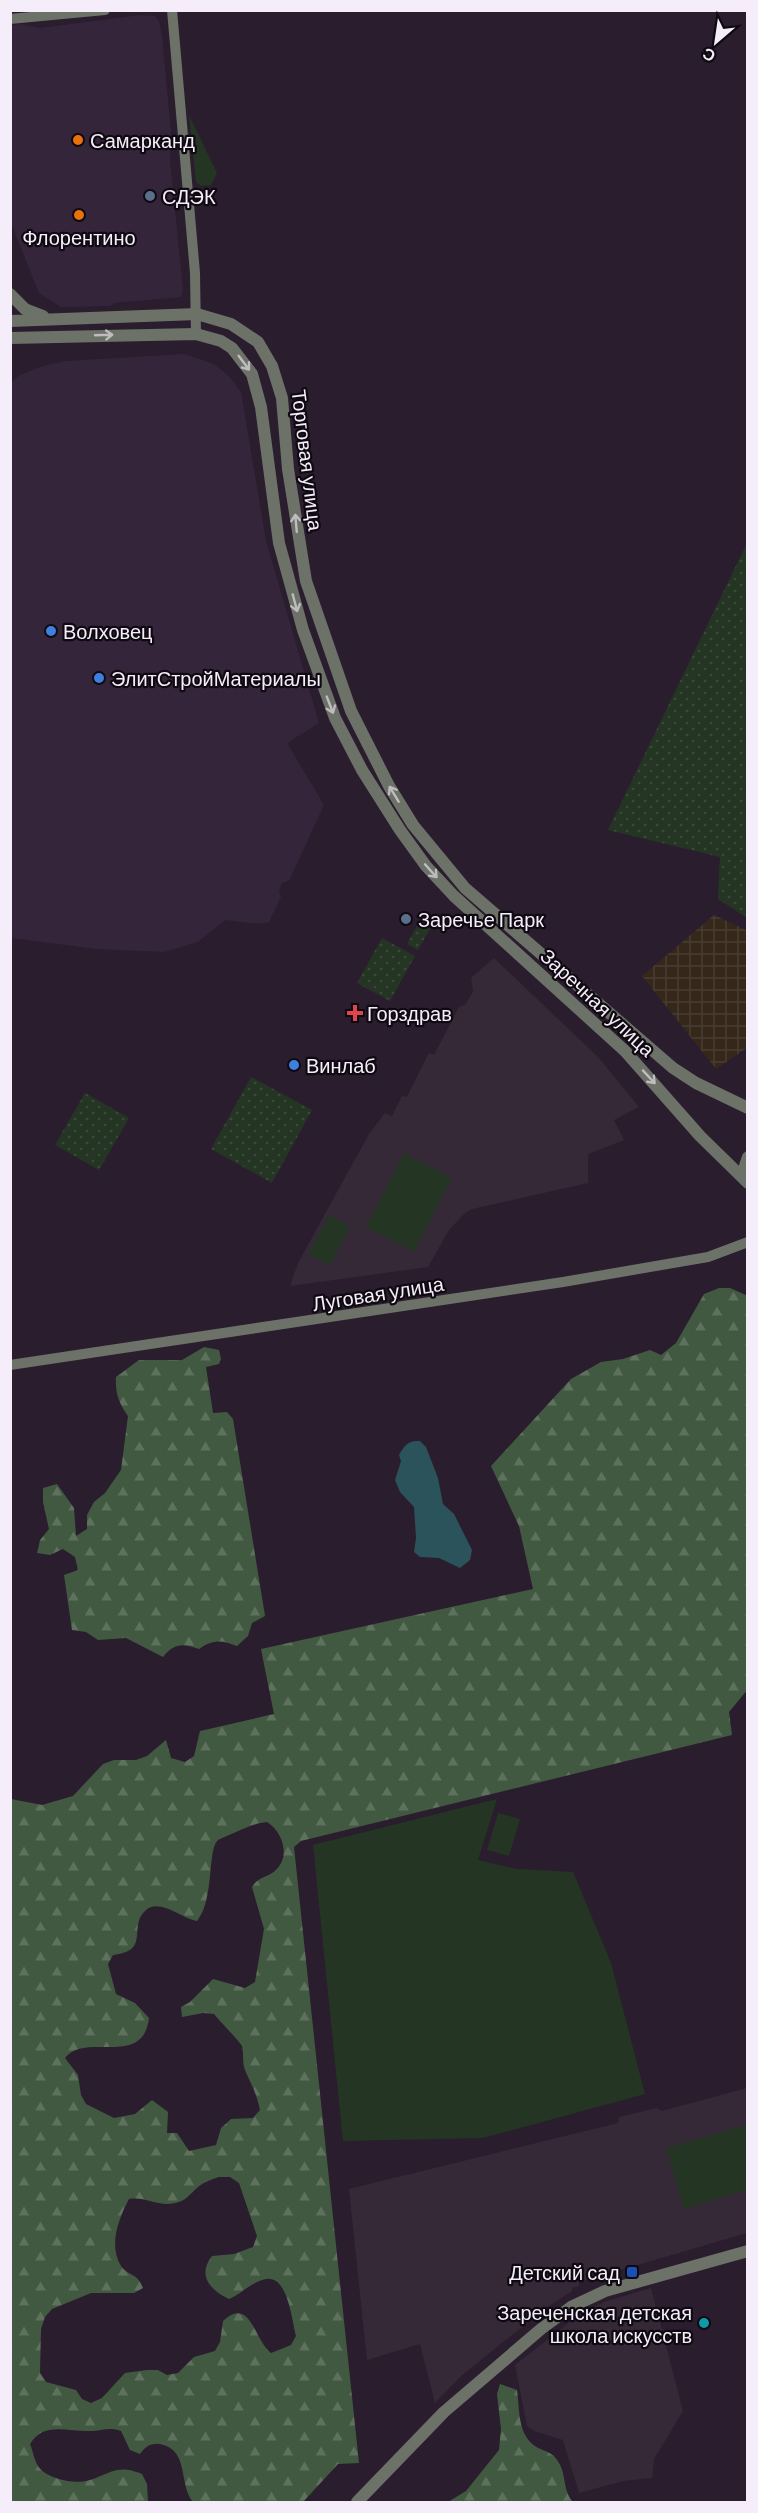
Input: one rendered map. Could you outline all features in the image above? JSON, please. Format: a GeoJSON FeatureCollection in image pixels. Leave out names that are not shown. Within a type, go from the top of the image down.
{"type":"FeatureCollection","features":[{"type":"Feature","properties":{"kind":"street"},"geometry":{"type":"LineString","coordinates":[[10,19],[105,10]]}},
{"type":"Feature","properties":{"kind":"street"},"geometry":{"type":"LineString","coordinates":[[172,10],[197,314],[196,334]]}},
{"type":"Feature","properties":{"kind":"street"},"geometry":{"type":"LineString","coordinates":[[10,294],[25,309],[38,316],[62,319]]}},
{"type":"Feature","properties":{"kind":"street","name":"Торговая улица"},"geometry":{"type":"LineString","coordinates":[[10,321],[197,314],[219,319],[250,335],[266,352],[282,398],[297,536],[306,581],[320,625]]}},
{"type":"Feature","properties":{"kind":"street","name":"Торговая улица"},"geometry":{"type":"LineString","coordinates":[[10,338],[196,334],[221,341],[232,348],[248,367],[257,388],[279,543],[303,630]]}},
{"type":"Feature","properties":{"kind":"street"},"geometry":{"type":"LineString","coordinates":[[10,348],[46,337]]}},
{"type":"Feature","properties":{"kind":"street","name":"Заречная улица"},"geometry":{"type":"LineString","coordinates":[[320,625],[351,711],[368,748],[413,825],[465,888],[673,1068],[696,1083],[747,1108]]}},
{"type":"Feature","properties":{"kind":"street","name":"Заречная улица"},"geometry":{"type":"LineString","coordinates":[[303,630],[335,718],[354,755],[400,830],[426,866],[454,896],[625,1051],[700,1136],[747,1181]]}},
{"type":"Feature","properties":{"kind":"street","name":"Заречная улица"},"geometry":{"type":"LineString","coordinates":[[747,1157],[745,1166],[747,1181]]}},
{"type":"Feature","properties":{"kind":"street","name":"Луговая улица"},"geometry":{"type":"LineString","coordinates":[[10,1365],[572,1280],[708,1257],[747,1242]]}},
{"type":"Feature","properties":{"kind":"street"},"geometry":{"type":"LineString","coordinates":[[357,2502],[444,2412],[541,2329],[571,2307],[605,2291],[747,2251]]}},
{"type":"Feature","properties":{"kind":"shaded area"},"geometry":{"type":"Polygon","coordinates":[[[140,15],[155,16],[159,21],[162,36],[171,132],[170,161],[183,290],[181,297],[114,303],[110,306],[61,307],[39,293],[11,223],[11,25],[21,24],[40,28],[140,15]]]}},
{"type":"Feature","properties":{"kind":"shaded area"},"geometry":{"type":"Polygon","coordinates":[[[189,115],[217,173],[211,185],[201,186],[196,182],[189,115]]]}},
{"type":"Feature","properties":{"kind":"shaded area"},"geometry":{"type":"Polygon","coordinates":[[[184,354],[214,364],[229,376],[241,392],[266,541],[319,723],[287,743],[324,805],[289,881],[282,883],[279,891],[281,897],[269,922],[259,924],[225,920],[198,942],[164,952],[97,949],[11,938],[11,382],[20,375],[43,366],[66,361],[184,354]]]}},
{"type":"Feature","properties":{"kind":"shaded area"},"geometry":{"type":"Polygon","coordinates":[[[747,543],[747,918],[718,899],[720,857],[608,830],[747,543]]]}},
{"type":"Feature","properties":{"kind":"shaded area"},"geometry":{"type":"Polygon","coordinates":[[[425,912],[436,918],[418,950],[407,944],[425,912]]]}},
{"type":"Feature","properties":{"kind":"shaded area"},"geometry":{"type":"Polygon","coordinates":[[[714,915],[748,931],[747,1048],[716,1069],[642,976],[714,915]]]}},
{"type":"Feature","properties":{"kind":"shaded area"},"geometry":{"type":"Polygon","coordinates":[[[382,938],[415,956],[390,1001],[357,983],[382,938]]]}},
{"type":"Feature","properties":{"kind":"shaded area"},"geometry":{"type":"Polygon","coordinates":[[[494,958],[599,1058],[639,1107],[614,1120],[624,1140],[588,1154],[588,1183],[472,1209],[464,1214],[449,1230],[428,1267],[290,1286],[298,1263],[369,1134],[385,1113],[392,1116],[402,1096],[407,1097],[429,1053],[434,1055],[459,1007],[466,1004],[473,991],[471,978],[494,958]]]}},
{"type":"Feature","properties":{"kind":"shaded area"},"geometry":{"type":"Polygon","coordinates":[[[251,1077],[312,1110],[272,1183],[211,1149],[251,1077]]]}},
{"type":"Feature","properties":{"kind":"shaded area"},"geometry":{"type":"Polygon","coordinates":[[[85,1093],[129,1118],[99,1170],[55,1145],[85,1093]]]}},
{"type":"Feature","properties":{"kind":"shaded area"},"geometry":{"type":"Polygon","coordinates":[[[404,1153],[452,1178],[414,1252],[366,1227],[404,1153]]]}},
{"type":"Feature","properties":{"kind":"shaded area"},"geometry":{"type":"Polygon","coordinates":[[[329,1215],[350,1227],[330,1265],[308,1254],[329,1215]]]}},
{"type":"Feature","properties":{"kind":"shaded area"},"geometry":{"type":"Polygon","coordinates":[[[420,1441],[426,1447],[438,1478],[443,1504],[454,1514],[472,1550],[470,1560],[460,1568],[439,1558],[420,1557],[414,1552],[416,1538],[414,1507],[400,1492],[395,1480],[401,1461],[399,1455],[407,1444],[420,1441]]]}},
{"type":"Feature","properties":{"kind":"shaded area"},"geometry":{"type":"Polygon","coordinates":[[[497,1799],[478,1860],[516,1869],[573,1872],[611,1963],[645,2094],[483,2138],[343,2141],[313,1845],[497,1799]]]}},
{"type":"Feature","properties":{"kind":"shaded area"},"geometry":{"type":"Polygon","coordinates":[[[498,1813],[520,1819],[509,1856],[487,1850],[498,1813]]]}},
{"type":"Feature","properties":{"kind":"shaded area"},"geometry":{"type":"Polygon","coordinates":[[[747,2088],[747,2233],[579,2282],[579,2286],[572,2288],[572,2291],[543,2310],[461,2376],[435,2403],[420,2344],[367,2360],[349,2189],[618,2123],[619,2117],[657,2108],[662,2111],[747,2088]]]}},
{"type":"Feature","properties":{"kind":"shaded area"},"geometry":{"type":"Polygon","coordinates":[[[747,2125],[747,2190],[684,2209],[666,2148],[747,2125]]]}},
{"type":"Feature","properties":{"kind":"shaded area"},"geometry":{"type":"Polygon","coordinates":[[[651,2288],[683,2411],[654,2459],[652,2478],[623,2481],[579,2493],[563,2440],[534,2431],[527,2426],[515,2365],[579,2315],[604,2302],[651,2288]]]}},
{"type":"Feature","properties":{"kind":"green space"},"geometry":{"type":"Polygon","coordinates":[[[719,1288],[730,1288],[748,1296],[748,1689],[729,1712],[732,1735],[301,1841],[294,1847],[359,2463],[338,2464],[303,2502],[193,2502],[186,2486],[180,2460],[169,2447],[153,2444],[146,2447],[140,2454],[130,2450],[121,2431],[56,2429],[41,2433],[30,2444],[42,2471],[62,2480],[77,2482],[120,2470],[133,2471],[142,2474],[147,2484],[148,2502],[11,2502],[11,1799],[42,1805],[73,1796],[103,1764],[114,1760],[136,1760],[147,1756],[166,1740],[171,1758],[185,1762],[194,1756],[200,1731],[274,1714],[261,1649],[533,1589],[519,1526],[491,1466],[571,1379],[601,1362],[623,1359],[650,1350],[661,1355],[676,1343],[704,1294],[719,1288]],[[267,1822],[258,1823],[218,1840],[213,1853],[209,1888],[203,1912],[197,1921],[164,1907],[151,1907],[140,1917],[137,1937],[132,1949],[113,1955],[108,1964],[116,1994],[135,2003],[149,2018],[144,2033],[136,2042],[125,2046],[86,2048],[74,2051],[65,2058],[78,2075],[81,2095],[86,2104],[114,2118],[135,2114],[152,2100],[168,2112],[167,2133],[177,2133],[189,2151],[216,2145],[221,2128],[231,2119],[253,2118],[260,2110],[256,2094],[244,2067],[241,2044],[214,2014],[203,2013],[182,2017],[181,2007],[190,2002],[213,1979],[245,1988],[255,1982],[264,1929],[252,1887],[260,1879],[275,1871],[283,1859],[284,1852],[281,1838],[273,1826],[267,1822]],[[219,2177],[203,2184],[185,2199],[175,2203],[163,2204],[135,2198],[129,2199],[116,2232],[115,2249],[121,2266],[136,2277],[143,2288],[134,2293],[91,2293],[52,2309],[45,2317],[41,2329],[40,2373],[46,2382],[76,2390],[82,2399],[91,2403],[102,2398],[125,2373],[158,2370],[167,2375],[178,2373],[194,2357],[215,2351],[220,2342],[223,2321],[232,2314],[240,2313],[246,2317],[271,2353],[291,2345],[296,2336],[291,2310],[279,2284],[273,2280],[261,2280],[229,2299],[216,2291],[208,2281],[206,2269],[212,2256],[234,2254],[253,2247],[257,2236],[239,2183],[230,2177],[219,2177]]]}},
{"type":"Feature","properties":{"kind":"green space"},"geometry":{"type":"Polygon","coordinates":[[[204,1347],[219,1350],[221,1359],[219,1364],[206,1367],[213,1413],[227,1412],[233,1419],[265,1616],[252,1623],[248,1636],[237,1646],[218,1642],[209,1643],[199,1649],[179,1646],[171,1649],[163,1657],[126,1638],[98,1640],[86,1632],[72,1630],[64,1575],[78,1570],[75,1557],[63,1549],[50,1555],[37,1553],[40,1540],[49,1529],[43,1502],[43,1488],[57,1484],[74,1508],[76,1536],[87,1529],[87,1515],[94,1502],[105,1493],[121,1470],[128,1416],[118,1398],[116,1377],[139,1360],[182,1360],[204,1347]]]}},
{"type":"Feature","properties":{"kind":"green space"},"geometry":{"type":"Polygon","coordinates":[[[500,2384],[517,2390],[521,2422],[526,2437],[531,2443],[549,2452],[555,2458],[560,2465],[567,2492],[573,2502],[448,2502],[466,2491],[499,2450],[501,2429],[497,2394],[500,2384]]]}},
{"type":"Feature","properties":{"kind":"place","name":"Самарканд"},"geometry":{"type":"Point","coordinates":[78,140]}},
{"type":"Feature","properties":{"kind":"place","name":"СДЭК"},"geometry":{"type":"Point","coordinates":[150,196]}},
{"type":"Feature","properties":{"kind":"place","name":"Флорентино"},"geometry":{"type":"Point","coordinates":[79,215]}},
{"type":"Feature","properties":{"kind":"place","name":"Волховец"},"geometry":{"type":"Point","coordinates":[51,631]}},
{"type":"Feature","properties":{"kind":"place","name":"ЭлитСтройМатериалы"},"geometry":{"type":"Point","coordinates":[99,678]}},
{"type":"Feature","properties":{"kind":"place","name":"Заречье Парк"},"geometry":{"type":"Point","coordinates":[406,919]}},
{"type":"Feature","properties":{"kind":"place","name":"Горздрав"},"geometry":{"type":"Point","coordinates":[355,1013]}},
{"type":"Feature","properties":{"kind":"place","name":"Винлаб"},"geometry":{"type":"Point","coordinates":[294,1065]}},
{"type":"Feature","properties":{"kind":"place","name":"Детский сад"},"geometry":{"type":"Point","coordinates":[632,2272]}},
{"type":"Feature","properties":{"kind":"place","name":"Зареченская детская школа искусств"},"geometry":{"type":"Point","coordinates":[704,2323]}}]}
